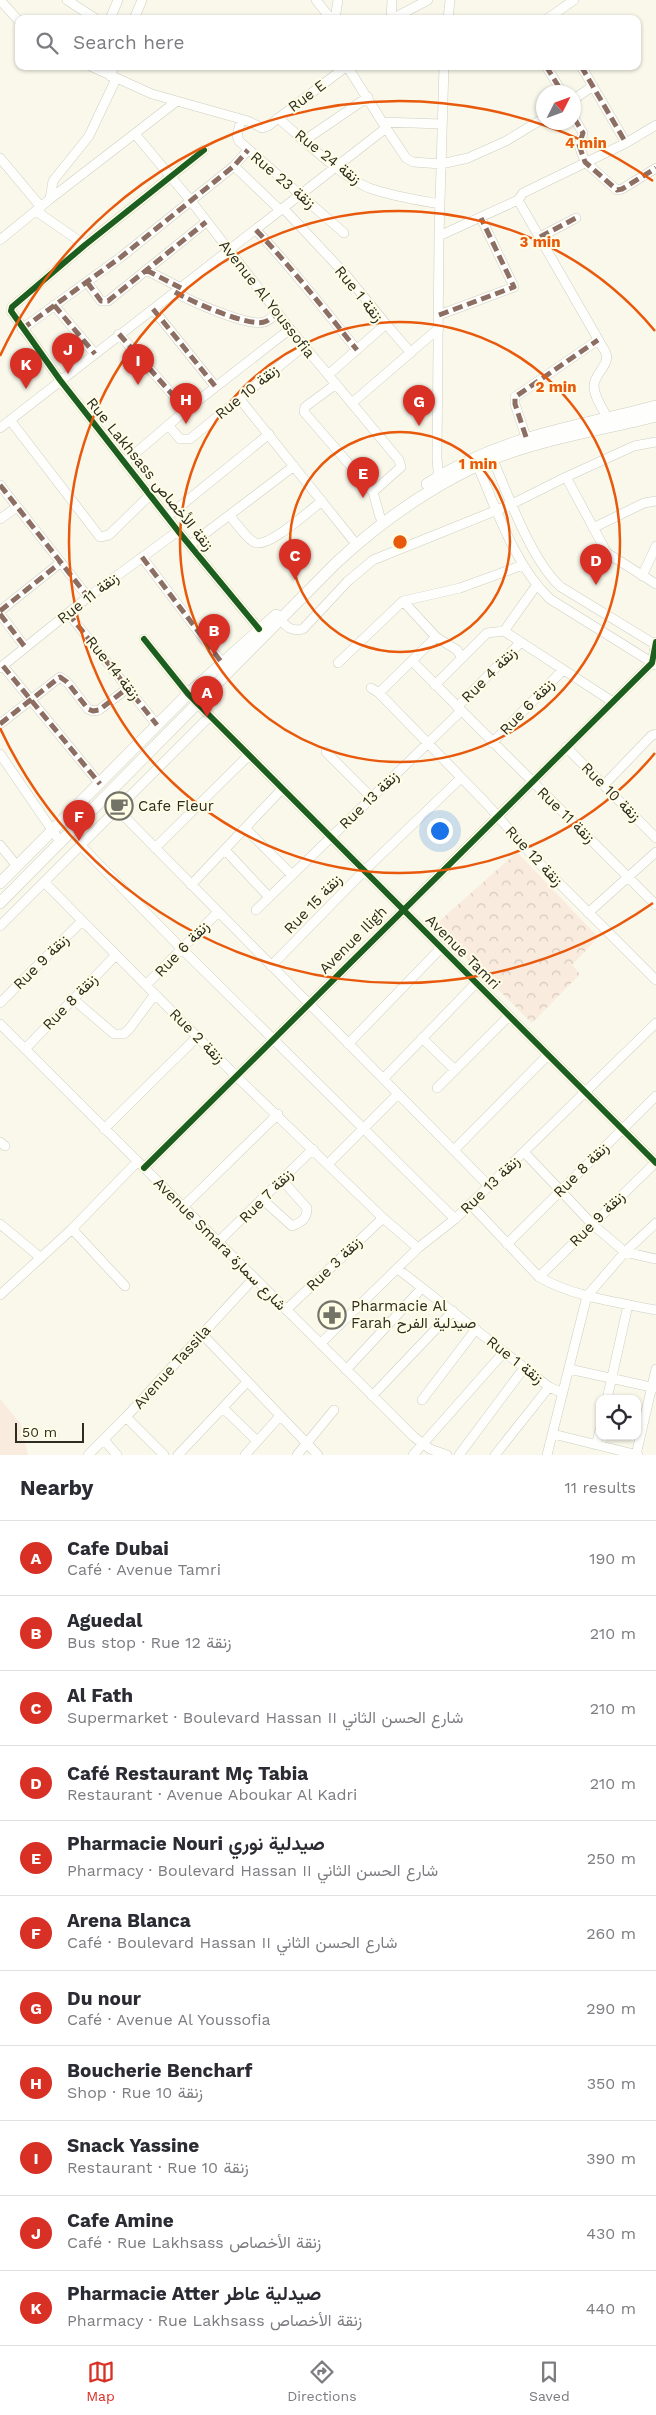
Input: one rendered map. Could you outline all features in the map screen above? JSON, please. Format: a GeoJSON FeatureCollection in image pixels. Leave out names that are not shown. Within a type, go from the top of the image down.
{"type":"FeatureCollection","features":[{"type":"Feature","properties":{"kind":"main road"},"geometry":{"type":"LineString","coordinates":[[0,883],[188,694],[286,607],[352,539],[380,517],[476,461],[526,437],[608,419],[656,406]]}},
{"type":"Feature","properties":{"kind":"main road"},"geometry":{"type":"LineString","coordinates":[[491,455],[656,416]]}},
{"type":"Feature","properties":{"kind":"main road"},"geometry":{"type":"LineString","coordinates":[[0,903],[356,545],[391,516],[438,482]]}},
{"type":"Feature","properties":{"kind":"main road"},"geometry":{"type":"LineString","coordinates":[[65,819],[74,829]]}},
{"type":"Feature","properties":{"kind":"street"},"geometry":{"type":"LineString","coordinates":[[0,0],[15,17]]}},
{"type":"Feature","properties":{"kind":"street"},"geometry":{"type":"LineString","coordinates":[[66,0],[90,15]]}},
{"type":"Feature","properties":{"kind":"street"},"geometry":{"type":"LineString","coordinates":[[112,15],[118,0]]}},
{"type":"Feature","properties":{"kind":"street"},"geometry":{"type":"LineString","coordinates":[[136,15],[142,0]]}},
{"type":"Feature","properties":{"kind":"street"},"geometry":{"type":"LineString","coordinates":[[316,0],[329,15]]}},
{"type":"Feature","properties":{"kind":"street"},"geometry":{"type":"LineString","coordinates":[[334,15],[338,0]]}},
{"type":"Feature","properties":{"kind":"street"},"geometry":{"type":"LineString","coordinates":[[391,15],[392,0]]}},
{"type":"Feature","properties":{"kind":"street"},"geometry":{"type":"LineString","coordinates":[[399,15],[428,0]]}},
{"type":"Feature","properties":{"kind":"street"},"geometry":{"type":"LineString","coordinates":[[448,15],[450,0]]}},
{"type":"Feature","properties":{"kind":"street"},"geometry":{"type":"LineString","coordinates":[[553,15],[574,0]]}},
{"type":"Feature","properties":{"kind":"street"},"geometry":{"type":"LineString","coordinates":[[97,70],[152,94],[241,120]]}},
{"type":"Feature","properties":{"kind":"street"},"geometry":{"type":"LineString","coordinates":[[50,199],[54,181],[89,136],[113,78],[114,70]]}},
{"type":"Feature","properties":{"kind":"street","name":"Rue E"},"geometry":{"type":"LineString","coordinates":[[241,120],[248,121],[259,128],[268,126],[342,70]]}},
{"type":"Feature","properties":{"kind":"street"},"geometry":{"type":"LineString","coordinates":[[350,70],[384,125],[410,160],[441,164],[488,151],[536,123]]}},
{"type":"Feature","properties":{"kind":"street"},"geometry":{"type":"LineString","coordinates":[[438,482],[439,236],[444,70]]}},
{"type":"Feature","properties":{"kind":"street"},"geometry":{"type":"LineString","coordinates":[[548,70],[558,85]]}},
{"type":"Feature","properties":{"kind":"street"},"geometry":{"type":"LineString","coordinates":[[583,70],[626,143]]}},
{"type":"Feature","properties":{"kind":"street"},"geometry":{"type":"LineString","coordinates":[[581,94],[593,86]]}},
{"type":"Feature","properties":{"kind":"street"},"geometry":{"type":"LineString","coordinates":[[304,140],[368,97]]}},
{"type":"Feature","properties":{"kind":"street"},"geometry":{"type":"LineString","coordinates":[[2,235],[177,101]]}},
{"type":"Feature","properties":{"kind":"street","name":"Rue 24 زنقة"},"geometry":{"type":"LineString","coordinates":[[278,118],[336,167],[369,188],[440,204]]}},
{"type":"Feature","properties":{"kind":"street","name":"Rue 23 زنقة"},"geometry":{"type":"LineString","coordinates":[[241,120],[237,136],[248,150],[344,233]]}},
{"type":"Feature","properties":{"kind":"street"},"geometry":{"type":"LineString","coordinates":[[0,428],[336,167],[384,125],[442,124]]}},
{"type":"Feature","properties":{"kind":"street"},"geometry":{"type":"LineString","coordinates":[[439,236],[518,200],[523,193],[626,143],[656,125]]}},
{"type":"Feature","properties":{"kind":"street"},"geometry":{"type":"LineString","coordinates":[[581,130],[583,133],[579,145],[585,162],[616,190],[622,189],[656,168]]}},
{"type":"Feature","properties":{"kind":"street","name":"Avenue Al Youssofia"},"geometry":{"type":"LineString","coordinates":[[135,134],[191,201],[277,313],[401,463],[401,467],[373,492]]}},
{"type":"Feature","properties":{"kind":"street"},"geometry":{"type":"LineString","coordinates":[[0,158],[38,209],[85,245],[204,150]]}},
{"type":"Feature","properties":{"kind":"street"},"geometry":{"type":"LineString","coordinates":[[22,329],[191,201],[234,166],[248,150]]}},
{"type":"Feature","properties":{"kind":"street","name":"Rue 1 زنقة"},"geometry":{"type":"LineString","coordinates":[[234,166],[282,209],[346,275],[386,324],[328,375]]}},
{"type":"Feature","properties":{"kind":"street"},"geometry":{"type":"LineString","coordinates":[[518,200],[607,358],[595,380],[594,388],[608,419]]}},
{"type":"Feature","properties":{"kind":"street"},"geometry":{"type":"LineString","coordinates":[[439,315],[514,287],[481,218]]}},
{"type":"Feature","properties":{"kind":"street"},"geometry":{"type":"LineString","coordinates":[[540,237],[576,218]]}},
{"type":"Feature","properties":{"kind":"street"},"geometry":{"type":"LineString","coordinates":[[86,282],[101,301],[108,301],[206,222]]}},
{"type":"Feature","properties":{"kind":"street"},"geometry":{"type":"LineString","coordinates":[[256,230],[295,273],[311,296],[357,350]]}},
{"type":"Feature","properties":{"kind":"street","name":"Rue Lakhsass زنقة الأخصاص"},"geometry":{"type":"LineString","coordinates":[[85,245],[12,307],[12,316],[178,531],[259,629]]}},
{"type":"Feature","properties":{"kind":"street"},"geometry":{"type":"LineString","coordinates":[[146,270],[196,304],[255,323],[266,322],[277,313]]}},
{"type":"Feature","properties":{"kind":"street"},"geometry":{"type":"LineString","coordinates":[[54,305],[94,354]]}},
{"type":"Feature","properties":{"kind":"street"},"geometry":{"type":"LineString","coordinates":[[153,309],[215,386]]}},
{"type":"Feature","properties":{"kind":"street"},"geometry":{"type":"LineString","coordinates":[[386,324],[411,353]]}},
{"type":"Feature","properties":{"kind":"street"},"geometry":{"type":"LineString","coordinates":[[352,403],[439,328]]}},
{"type":"Feature","properties":{"kind":"street","name":"Rue 10 زنقة"},"geometry":{"type":"LineString","coordinates":[[125,462],[215,386],[290,329]]}},
{"type":"Feature","properties":{"kind":"street"},"geometry":{"type":"LineString","coordinates":[[119,334],[186,410]]}},
{"type":"Feature","properties":{"kind":"street"},"geometry":{"type":"LineString","coordinates":[[526,437],[515,404],[515,397],[598,340]]}},
{"type":"Feature","properties":{"kind":"street","name":"Rue 10 زنقة"},"geometry":{"type":"LineString","coordinates":[[168,424],[180,439],[188,440],[304,346]]}},
{"type":"Feature","properties":{"kind":"street"},"geometry":{"type":"LineString","coordinates":[[336,384],[305,407],[304,412],[373,492],[380,517]]}},
{"type":"Feature","properties":{"kind":"street"},"geometry":{"type":"LineString","coordinates":[[239,398],[352,539]]}},
{"type":"Feature","properties":{"kind":"street"},"geometry":{"type":"LineString","coordinates":[[10,420],[100,537],[108,535],[150,495]]}},
{"type":"Feature","properties":{"kind":"street"},"geometry":{"type":"LineString","coordinates":[[167,517],[269,434]]}},
{"type":"Feature","properties":{"kind":"street"},"geometry":{"type":"LineString","coordinates":[[280,620],[288,628],[294,630],[303,629],[348,581],[373,560],[512,504],[634,446],[656,442]]}},
{"type":"Feature","properties":{"kind":"street"},"geometry":{"type":"LineString","coordinates":[[476,461],[523,565],[536,586],[550,599],[654,664],[655,644],[555,582],[539,560],[491,455]]}},
{"type":"Feature","properties":{"kind":"street"},"geometry":{"type":"LineString","coordinates":[[190,545],[294,466]]}},
{"type":"Feature","properties":{"kind":"street"},"geometry":{"type":"LineString","coordinates":[[566,477],[607,553],[656,584]]}},
{"type":"Feature","properties":{"kind":"street"},"geometry":{"type":"LineString","coordinates":[[0,485],[88,597]]}},
{"type":"Feature","properties":{"kind":"street"},"geometry":{"type":"LineString","coordinates":[[593,528],[644,503],[656,500]]}},
{"type":"Feature","properties":{"kind":"street"},"geometry":{"type":"LineString","coordinates":[[230,516],[253,542],[262,544],[273,539],[322,502]]}},
{"type":"Feature","properties":{"kind":"street"},"geometry":{"type":"LineString","coordinates":[[0,520],[16,507]]}},
{"type":"Feature","properties":{"kind":"street","name":"Rue 11 زنقة"},"geometry":{"type":"LineString","coordinates":[[1,667],[88,597],[178,531]]}},
{"type":"Feature","properties":{"kind":"street"},"geometry":{"type":"LineString","coordinates":[[642,576],[656,546]]}},
{"type":"Feature","properties":{"kind":"street"},"geometry":{"type":"LineString","coordinates":[[142,557],[222,663]]}},
{"type":"Feature","properties":{"kind":"street"},"geometry":{"type":"LineString","coordinates":[[25,647],[0,613],[60,563]]}},
{"type":"Feature","properties":{"kind":"street"},"geometry":{"type":"LineString","coordinates":[[338,663],[403,601],[460,588],[523,565]]}},
{"type":"Feature","properties":{"kind":"street"},"geometry":{"type":"LineString","coordinates":[[504,631],[536,586]]}},
{"type":"Feature","properties":{"kind":"street"},"geometry":{"type":"LineString","coordinates":[[403,601],[436,637],[457,650],[462,658]]}},
{"type":"Feature","properties":{"kind":"street","name":"Rue 14 زنقة"},"geometry":{"type":"LineString","coordinates":[[68,613],[158,725]]}},
{"type":"Feature","properties":{"kind":"street"},"geometry":{"type":"LineString","coordinates":[[435,685],[487,633],[504,631],[562,671],[613,702]]}},
{"type":"Feature","properties":{"kind":"street"},"geometry":{"type":"LineString","coordinates":[[412,661],[436,637]]}},
{"type":"Feature","properties":{"kind":"street"},"geometry":{"type":"LineString","coordinates":[[144,639],[188,694]]}},
{"type":"Feature","properties":{"kind":"street","name":"Rue 4 زنقة"},"geometry":{"type":"LineString","coordinates":[[459,709],[520,643]]}},
{"type":"Feature","properties":{"kind":"street","name":"Rue 11 زنقة"},"geometry":{"type":"LineString","coordinates":[[412,661],[656,905]]}},
{"type":"Feature","properties":{"kind":"street","name":"Rue 12 زنقة"},"geometry":{"type":"LineString","coordinates":[[412,661],[375,691],[461,778],[588,913],[656,980]]}},
{"type":"Feature","properties":{"kind":"street","name":"Avenue Iligh"},"geometry":{"type":"LineString","coordinates":[[0,1295],[237,1077],[402,909],[566,747],[654,664]]}},
{"type":"Feature","properties":{"kind":"street"},"geometry":{"type":"LineString","coordinates":[[1,667],[100,784]]}},
{"type":"Feature","properties":{"kind":"street","name":"Rue 6 زنقة"},"geometry":{"type":"LineString","coordinates":[[492,742],[562,671]]}},
{"type":"Feature","properties":{"kind":"street"},"geometry":{"type":"LineString","coordinates":[[0,724],[60,677],[67,682],[88,709],[96,711],[128,687]]}},
{"type":"Feature","properties":{"kind":"street","name":"Avenue Tamri"},"geometry":{"type":"LineString","coordinates":[[188,694],[656,1162]]}},
{"type":"Feature","properties":{"kind":"street","name":"Rue 13 زنقة"},"geometry":{"type":"LineString","coordinates":[[256,910],[372,798],[459,709]]}},
{"type":"Feature","properties":{"kind":"street"},"geometry":{"type":"LineString","coordinates":[[0,926],[210,716]]}},
{"type":"Feature","properties":{"kind":"street"},"geometry":{"type":"LineString","coordinates":[[604,785],[651,736],[656,734]]}},
{"type":"Feature","properties":{"kind":"street","name":"Rue 10 زنقة"},"geometry":{"type":"LineString","coordinates":[[566,747],[656,838]]}},
{"type":"Feature","properties":{"kind":"street"},"geometry":{"type":"LineString","coordinates":[[326,752],[372,798]]}},
{"type":"Feature","properties":{"kind":"street"},"geometry":{"type":"LineString","coordinates":[[0,754],[60,843]]}},
{"type":"Feature","properties":{"kind":"street"},"geometry":{"type":"LineString","coordinates":[[155,848],[249,755]]}},
{"type":"Feature","properties":{"kind":"street","name":"Rue 15 زنقة"},"geometry":{"type":"LineString","coordinates":[[271,966],[364,871],[461,778]]}},
{"type":"Feature","properties":{"kind":"street"},"geometry":{"type":"LineString","coordinates":[[191,885],[282,789]]}},
{"type":"Feature","properties":{"kind":"street"},"geometry":{"type":"LineString","coordinates":[[118,809],[489,1186]]}},
{"type":"Feature","properties":{"kind":"street"},"geometry":{"type":"LineString","coordinates":[[245,828],[292,875]]}},
{"type":"Feature","properties":{"kind":"street"},"geometry":{"type":"LineString","coordinates":[[0,845],[17,866]]}},
{"type":"Feature","properties":{"kind":"street"},"geometry":{"type":"LineString","coordinates":[[80,845],[182,949],[455,1219]]}},
{"type":"Feature","properties":{"kind":"street"},"geometry":{"type":"LineString","coordinates":[[225,850],[269,897]]}},
{"type":"Feature","properties":{"kind":"street"},"geometry":{"type":"LineString","coordinates":[[588,913],[656,852]]}},
{"type":"Feature","properties":{"kind":"street","name":"Rue 2 زنقة"},"geometry":{"type":"LineString","coordinates":[[44,882],[237,1077],[278,1114],[383,1218],[418,1248]]}},
{"type":"Feature","properties":{"kind":"street","name":"Rue 6 زنقة"},"geometry":{"type":"LineString","coordinates":[[146,985],[218,912]]}},
{"type":"Feature","properties":{"kind":"street","name":"Rue 9 زنقة"},"geometry":{"type":"LineString","coordinates":[[0,1003],[82,920]]}},
{"type":"Feature","properties":{"kind":"street"},"geometry":{"type":"LineString","coordinates":[[348,1044],[441,948]]}},
{"type":"Feature","properties":{"kind":"street","name":"Rue 8 زنقة"},"geometry":{"type":"LineString","coordinates":[[25,1049],[116,954]]}},
{"type":"Feature","properties":{"kind":"street"},"geometry":{"type":"LineString","coordinates":[[383,1079],[476,983]]}},
{"type":"Feature","properties":{"kind":"street"},"geometry":{"type":"LineString","coordinates":[[73,999],[114,1034],[124,1034],[155,994]]}},
{"type":"Feature","properties":{"kind":"street"},"geometry":{"type":"LineString","coordinates":[[437,1088],[509,1016]]}},
{"type":"Feature","properties":{"kind":"street","name":"Rue 13 زنقة"},"geometry":{"type":"LineString","coordinates":[[320,1344],[418,1248],[455,1219],[656,1023]]}},
{"type":"Feature","properties":{"kind":"street","name":"Avenue Smara شارع سمارة"},"geometry":{"type":"LineString","coordinates":[[0,1024],[372,1396],[422,1444],[447,1455]]}},
{"type":"Feature","properties":{"kind":"street"},"geometry":{"type":"LineString","coordinates":[[104,1129],[198,1037]]}},
{"type":"Feature","properties":{"kind":"street"},"geometry":{"type":"LineString","coordinates":[[422,1038],[455,1070]]}},
{"type":"Feature","properties":{"kind":"street"},"geometry":{"type":"LineString","coordinates":[[454,1150],[548,1055]]}},
{"type":"Feature","properties":{"kind":"street"},"geometry":{"type":"LineString","coordinates":[[328,1164],[398,1094]]}},
{"type":"Feature","properties":{"kind":"street","name":"Rue 8 زنقة"},"geometry":{"type":"LineString","coordinates":[[507,1244],[656,1096]]}},
{"type":"Feature","properties":{"kind":"street"},"geometry":{"type":"LineString","coordinates":[[182,1207],[278,1114]]}},
{"type":"Feature","properties":{"kind":"street","name":"Rue 7 زنقة"},"geometry":{"type":"LineString","coordinates":[[218,1242],[313,1149]]}},
{"type":"Feature","properties":{"kind":"street"},"geometry":{"type":"LineString","coordinates":[[524,1152],[592,1224],[625,1252],[656,1259]]}},
{"type":"Feature","properties":{"kind":"street","name":"Rue 9 زنقة"},"geometry":{"type":"LineString","coordinates":[[538,1277],[656,1162]]}},
{"type":"Feature","properties":{"kind":"street"},"geometry":{"type":"LineString","coordinates":[[262,1200],[292,1226],[301,1222],[307,1216],[307,1208],[282,1180]]}},
{"type":"Feature","properties":{"kind":"street"},"geometry":{"type":"LineString","coordinates":[[470,1204],[538,1277],[558,1287],[587,1296],[656,1310]]}},
{"type":"Feature","properties":{"kind":"street","name":"Rue 3 زنقة"},"geometry":{"type":"LineString","coordinates":[[286,1310],[383,1218]]}},
{"type":"Feature","properties":{"kind":"street"},"geometry":{"type":"LineString","coordinates":[[547,1455],[587,1296],[625,1252],[656,1223]]}},
{"type":"Feature","properties":{"kind":"street"},"geometry":{"type":"LineString","coordinates":[[0,1224],[41,1258]]}},
{"type":"Feature","properties":{"kind":"street"},"geometry":{"type":"LineString","coordinates":[[72,1229],[126,1286]]}},
{"type":"Feature","properties":{"kind":"street","name":"Rue 1 زنقة"},"geometry":{"type":"LineString","coordinates":[[398,1269],[524,1368],[549,1386],[563,1393]]}},
{"type":"Feature","properties":{"kind":"street","name":"Avenue Tassila"},"geometry":{"type":"LineString","coordinates":[[88,1455],[126,1417],[254,1278]]}},
{"type":"Feature","properties":{"kind":"street"},"geometry":{"type":"LineString","coordinates":[[346,1370],[422,1288]]}},
{"type":"Feature","properties":{"kind":"street"},"geometry":{"type":"LineString","coordinates":[[608,1395],[628,1305]]}},
{"type":"Feature","properties":{"kind":"street"},"geometry":{"type":"LineString","coordinates":[[372,1396],[453,1311]]}},
{"type":"Feature","properties":{"kind":"street"},"geometry":{"type":"LineString","coordinates":[[422,1400],[476,1329]]}},
{"type":"Feature","properties":{"kind":"street"},"geometry":{"type":"LineString","coordinates":[[202,1334],[318,1455]]}},
{"type":"Feature","properties":{"kind":"street"},"geometry":{"type":"LineString","coordinates":[[413,1455],[504,1352]]}},
{"type":"Feature","properties":{"kind":"street"},"geometry":{"type":"LineString","coordinates":[[459,1455],[524,1368]]}},
{"type":"Feature","properties":{"kind":"street"},"geometry":{"type":"LineString","coordinates":[[569,1369],[654,1388]]}},
{"type":"Feature","properties":{"kind":"street"},"geometry":{"type":"LineString","coordinates":[[553,1434],[637,1455],[654,1388],[656,1369]]}},
{"type":"Feature","properties":{"kind":"street"},"geometry":{"type":"LineString","coordinates":[[178,1455],[247,1382]]}},
{"type":"Feature","properties":{"kind":"street"},"geometry":{"type":"LineString","coordinates":[[495,1455],[549,1386]]}},
{"type":"Feature","properties":{"kind":"street"},"geometry":{"type":"LineString","coordinates":[[223,1408],[257,1441]]}},
{"type":"Feature","properties":{"kind":"street"},"geometry":{"type":"LineString","coordinates":[[297,1455],[334,1410]]}},
{"type":"Feature","properties":{"kind":"street"},"geometry":{"type":"LineString","coordinates":[[245,1455],[280,1416]]}},
{"type":"Feature","properties":{"kind":"street"},"geometry":{"type":"LineString","coordinates":[[126,1417],[164,1455]]}},
{"type":"Feature","properties":{"kind":"street"},"geometry":{"type":"LineString","coordinates":[[104,1440],[117,1455]]}},
{"type":"Feature","properties":{"kind":"street"},"geometry":{"type":"LineString","coordinates":[[596,1445],[597,1440]]}},
{"type":"Feature","properties":{"kind":"green space"},"geometry":{"type":"Polygon","coordinates":[[[517,852],[598,937],[572,965],[580,974],[532,1023],[434,926],[517,852]]]}},
{"type":"Feature","properties":{"kind":"green space"},"geometry":{"type":"Polygon","coordinates":[[[0,1399],[20,1423],[28,1455],[0,1455],[0,1399]]]}},
{"type":"Feature","properties":{"kind":"marked path"},"geometry":{"type":"LineString","coordinates":[[548,70],[558,85]]}},
{"type":"Feature","properties":{"kind":"marked path"},"geometry":{"type":"LineString","coordinates":[[583,70],[626,143]]}},
{"type":"Feature","properties":{"kind":"marked path"},"geometry":{"type":"LineString","coordinates":[[581,130],[583,133],[579,145],[585,162],[617,190],[622,189],[656,168]]}},
{"type":"Feature","properties":{"kind":"marked path"},"geometry":{"type":"LineString","coordinates":[[22,329],[121,257],[234,166],[248,150]]}},
{"type":"Feature","properties":{"kind":"marked path"},"geometry":{"type":"LineString","coordinates":[[439,315],[514,287],[481,218]]}},
{"type":"Feature","properties":{"kind":"marked path"},"geometry":{"type":"LineString","coordinates":[[540,237],[576,218]]}},
{"type":"Feature","properties":{"kind":"marked path"},"geometry":{"type":"LineString","coordinates":[[87,282],[101,301],[108,301],[206,222]]}},
{"type":"Feature","properties":{"kind":"marked path"},"geometry":{"type":"LineString","coordinates":[[256,230],[295,274],[357,350]]}},
{"type":"Feature","properties":{"kind":"marked path"},"geometry":{"type":"LineString","coordinates":[[146,270],[181,288]]}},
{"type":"Feature","properties":{"kind":"marked path"},"geometry":{"type":"LineString","coordinates":[[175,292],[206,307],[245,321],[264,322],[277,313]]}},
{"type":"Feature","properties":{"kind":"marked path"},"geometry":{"type":"LineString","coordinates":[[54,305],[95,354]]}},
{"type":"Feature","properties":{"kind":"marked path"},"geometry":{"type":"LineString","coordinates":[[153,309],[215,386]]}},
{"type":"Feature","properties":{"kind":"marked path"},"geometry":{"type":"LineString","coordinates":[[119,334],[186,410]]}},
{"type":"Feature","properties":{"kind":"marked path"},"geometry":{"type":"LineString","coordinates":[[526,437],[515,404],[515,397],[598,340]]}},
{"type":"Feature","properties":{"kind":"marked path"},"geometry":{"type":"LineString","coordinates":[[0,485],[88,597]]}},
{"type":"Feature","properties":{"kind":"marked path"},"geometry":{"type":"LineString","coordinates":[[142,557],[222,663]]}},
{"type":"Feature","properties":{"kind":"marked path"},"geometry":{"type":"LineString","coordinates":[[0,611],[60,563]]}},
{"type":"Feature","properties":{"kind":"marked path"},"geometry":{"type":"LineString","coordinates":[[68,613],[157,725]]}},
{"type":"Feature","properties":{"kind":"marked path"},"geometry":{"type":"LineString","coordinates":[[0,614],[25,647]]}},
{"type":"Feature","properties":{"kind":"marked path"},"geometry":{"type":"LineString","coordinates":[[3,666],[100,784]]}},
{"type":"Feature","properties":{"kind":"marked path"},"geometry":{"type":"LineString","coordinates":[[0,724],[60,677],[67,682],[88,709],[93,711],[99,710],[129,687]]}},
{"type":"Feature","properties":{"kind":"cycle path"},"geometry":{"type":"LineString","coordinates":[[204,150],[85,245],[12,307],[11,311],[60,380],[178,531],[259,629]]}},
{"type":"Feature","properties":{"kind":"cycle path"},"geometry":{"type":"LineString","coordinates":[[144,639],[188,694],[656,1163]]}},
{"type":"Feature","properties":{"kind":"cycle path"},"geometry":{"type":"LineString","coordinates":[[144,1168],[652,663],[656,642]]}},
{"type":"Feature","properties":{"kind":"place","name":"Cafe Amine"},"geometry":{"type":"Point","coordinates":[68,374]}},
{"type":"Feature","properties":{"kind":"place","name":"Snack Yassine"},"geometry":{"type":"Point","coordinates":[138,385]}},
{"type":"Feature","properties":{"kind":"place","name":"Pharmacie Atter صيدلية عاطر"},"geometry":{"type":"Point","coordinates":[26,389]}},
{"type":"Feature","properties":{"kind":"place","name":"Boucherie Bencharf"},"geometry":{"type":"Point","coordinates":[186,424]}},
{"type":"Feature","properties":{"kind":"place","name":"Du nour"},"geometry":{"type":"Point","coordinates":[419,426]}},
{"type":"Feature","properties":{"kind":"place","name":"Pharmacie Nouri صيدلية نوري"},"geometry":{"type":"Point","coordinates":[363,498]}},
{"type":"Feature","properties":{"kind":"place","name":"Al Fath"},"geometry":{"type":"Point","coordinates":[295,580]}},
{"type":"Feature","properties":{"kind":"place","name":"Café Restaurant Mç Tabia"},"geometry":{"type":"Point","coordinates":[596,585]}},
{"type":"Feature","properties":{"kind":"place","name":"Aguedal"},"geometry":{"type":"Point","coordinates":[214,655]}},
{"type":"Feature","properties":{"kind":"place","name":"Cafe Dubai"},"geometry":{"type":"Point","coordinates":[207,717]}},
{"type":"Feature","properties":{"kind":"place","name":"Cafe Fleur"},"geometry":{"type":"Point","coordinates":[119,806]}},
{"type":"Feature","properties":{"kind":"place","name":"Arena Blanca"},"geometry":{"type":"Point","coordinates":[79,841]}},
{"type":"Feature","properties":{"kind":"place","name":"Pharmacie Al Farah صيدلية الفرح"},"geometry":{"type":"Point","coordinates":[332,1315]}}]}
